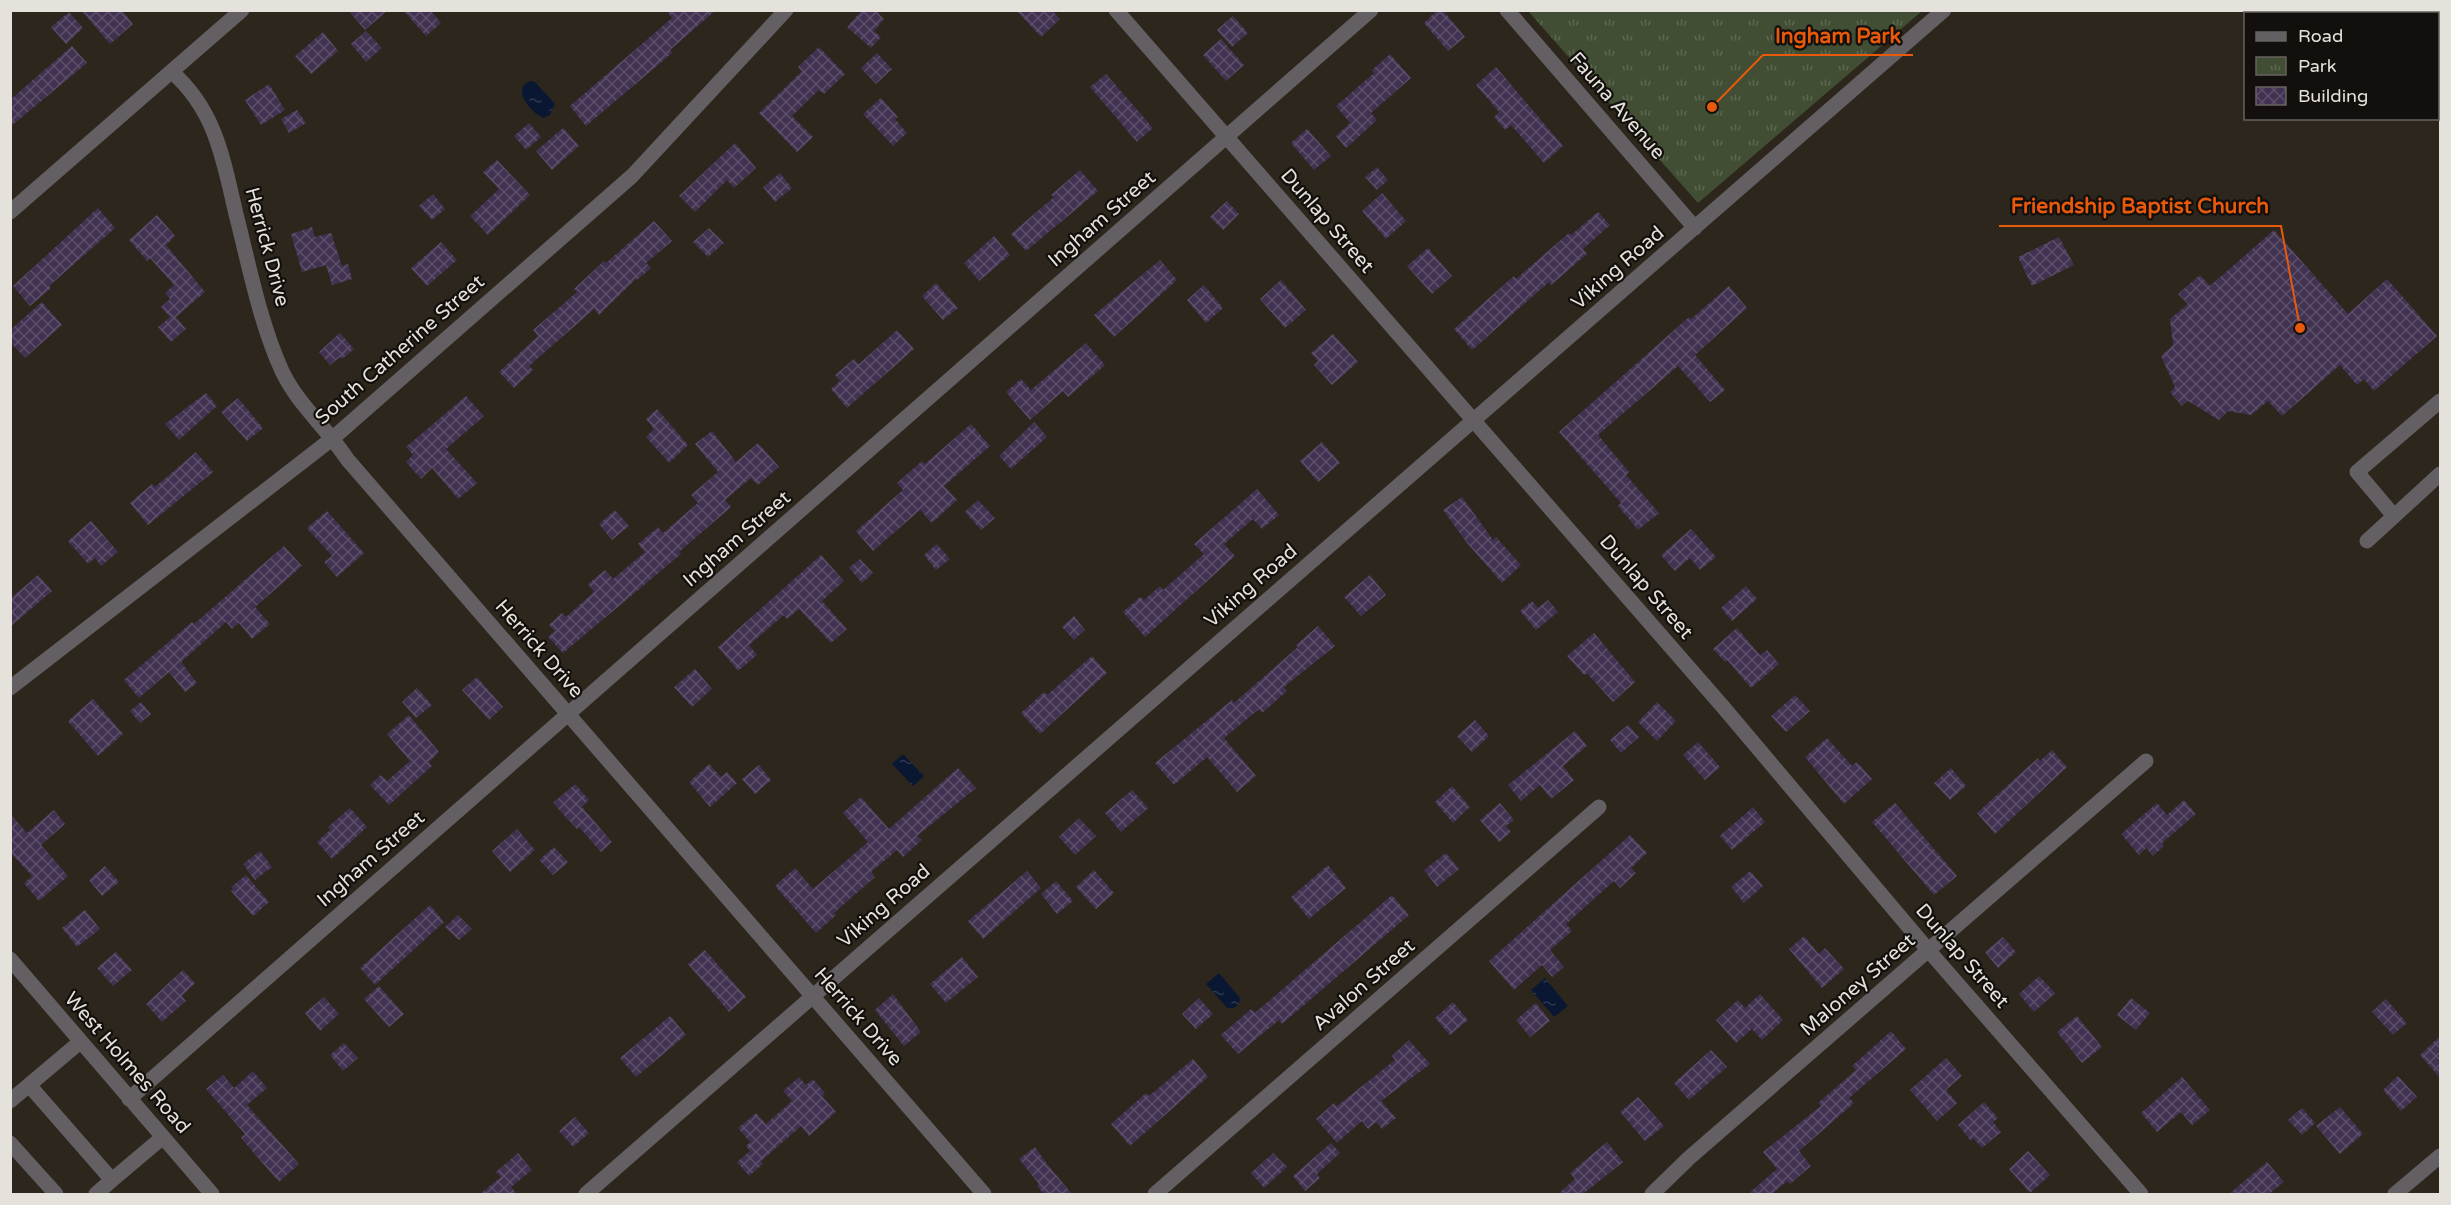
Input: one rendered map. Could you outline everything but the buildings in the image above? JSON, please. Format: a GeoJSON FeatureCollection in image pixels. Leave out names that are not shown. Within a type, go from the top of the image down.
{"type":"FeatureCollection","features":[{"type":"Feature","properties":{"kind":"street"},"geometry":{"type":"LineString","coordinates":[[10,212],[242,10]]}},
{"type":"Feature","properties":{"kind":"street","name":"South Catherine Street"},"geometry":{"type":"LineString","coordinates":[[10,688],[333,438],[632,176],[786,10]]}},
{"type":"Feature","properties":{"kind":"street","name":"Dunlap Street"},"geometry":{"type":"LineString","coordinates":[[1116,10],[1724,708],[1929,951],[2141,1194]]}},
{"type":"Feature","properties":{"kind":"street","name":"Ingham Street"},"geometry":{"type":"LineString","coordinates":[[129,1099],[1371,10]]}},
{"type":"Feature","properties":{"kind":"street","name":"Fauna Avenue"},"geometry":{"type":"LineString","coordinates":[[1507,10],[1695,228]]}},
{"type":"Feature","properties":{"kind":"street","name":"Viking Road"},"geometry":{"type":"LineString","coordinates":[[586,1194],[1944,10]]}},
{"type":"Feature","properties":{"kind":"street","name":"Herrick Drive"},"geometry":{"type":"LineString","coordinates":[[172,72],[200,101],[219,142],[251,275],[283,372],[312,418],[333,438],[347,459],[984,1194]]}},
{"type":"Feature","properties":{"kind":"street"},"geometry":{"type":"LineString","coordinates":[[2394,516],[2357,472],[2440,402]]}},
{"type":"Feature","properties":{"kind":"street"},"geometry":{"type":"LineString","coordinates":[[2367,540],[2440,474]]}},
{"type":"Feature","properties":{"kind":"street","name":"Maloney Street"},"geometry":{"type":"LineString","coordinates":[[1652,1194],[1689,1158],[2146,761]]}},
{"type":"Feature","properties":{"kind":"street","name":"Avalon Street"},"geometry":{"type":"LineString","coordinates":[[1155,1194],[1599,807]]}},
{"type":"Feature","properties":{"kind":"street","name":"West Holmes Road"},"geometry":{"type":"LineString","coordinates":[[10,959],[212,1194]]}},
{"type":"Feature","properties":{"kind":"street"},"geometry":{"type":"LineString","coordinates":[[10,1101],[80,1042]]}},
{"type":"Feature","properties":{"kind":"street"},"geometry":{"type":"LineString","coordinates":[[29,1085],[112,1180]]}},
{"type":"Feature","properties":{"kind":"street"},"geometry":{"type":"LineString","coordinates":[[96,1194],[163,1137]]}},
{"type":"Feature","properties":{"kind":"street"},"geometry":{"type":"LineString","coordinates":[[10,1143],[56,1194]]}},
{"type":"Feature","properties":{"kind":"street"},"geometry":{"type":"LineString","coordinates":[[2395,1194],[2440,1156]]}},
{"type":"Feature","properties":{"kind":"green space"},"geometry":{"type":"Polygon","coordinates":[[[1528,11],[1922,11],[1698,203],[1528,11]]]}},
{"type":"Feature","properties":{"kind":"water"},"geometry":{"type":"Polygon","coordinates":[[[530,81],[535,82],[555,104],[550,115],[541,117],[527,105],[522,89],[530,81]]]}},
{"type":"Feature","properties":{"kind":"water"},"geometry":{"type":"Polygon","coordinates":[[[903,754],[924,776],[913,786],[892,764],[903,754]]]}},
{"type":"Feature","properties":{"kind":"water"},"geometry":{"type":"Polygon","coordinates":[[[1219,973],[1240,998],[1239,1004],[1234,1008],[1227,1008],[1206,984],[1219,973]]]}},
{"type":"Feature","properties":{"kind":"water"},"geometry":{"type":"Polygon","coordinates":[[[1545,978],[1568,1006],[1554,1017],[1531,990],[1545,978]]]}},
{"type":"Feature","properties":{"kind":"place","name":"Ingham Park"},"geometry":{"type":"Point","coordinates":[1712,107]}},
{"type":"Feature","properties":{"kind":"place","name":"Friendship Baptist Church"},"geometry":{"type":"Point","coordinates":[2300,328]}}]}
